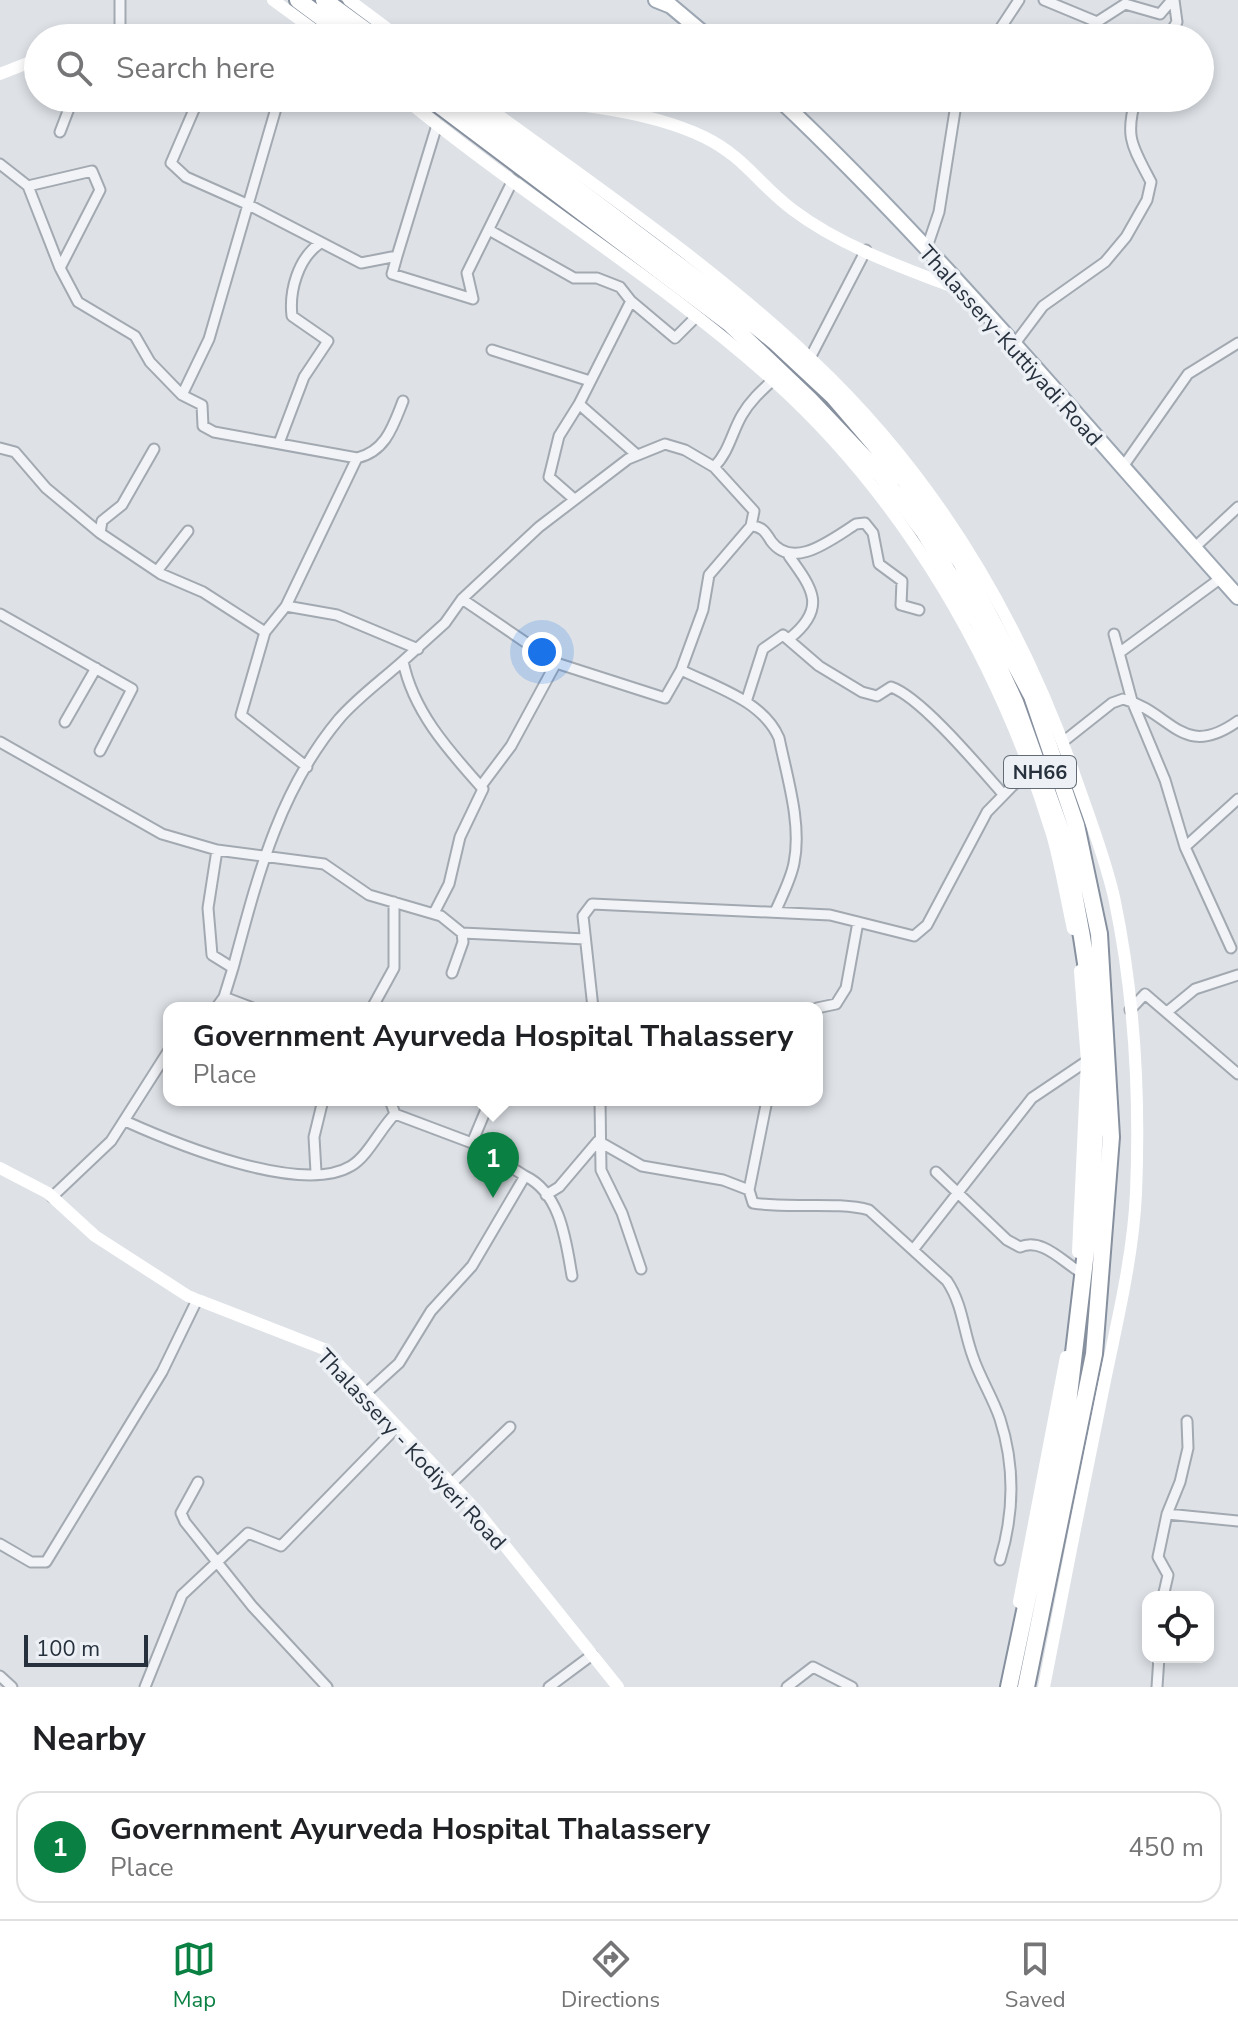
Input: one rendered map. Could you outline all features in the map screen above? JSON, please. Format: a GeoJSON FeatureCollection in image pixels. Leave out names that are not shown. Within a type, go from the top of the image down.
{"type":"FeatureCollection","features":[{"type":"Feature","properties":{"kind":"highway"},"geometry":{"type":"LineString","coordinates":[[298,0],[330,24]]}},
{"type":"Feature","properties":{"kind":"highway"},"geometry":{"type":"LineString","coordinates":[[324,0],[357,24]]}},
{"type":"Feature","properties":{"kind":"highway","name":"NH66"},"geometry":{"type":"LineString","coordinates":[[449,112],[729,323],[809,399],[881,475],[924,532],[978,622],[1015,702],[1064,839],[1095,1022],[1095,1133],[1088,1234],[1067,1412],[1009,1687]]}},
{"type":"Feature","properties":{"kind":"highway","name":"NH66"},"geometry":{"type":"LineString","coordinates":[[475,112],[709,288],[774,341],[834,397],[905,480],[961,562],[1032,696],[1076,825],[1099,934],[1111,1137],[1094,1354],[1026,1687]]}},
{"type":"Feature","properties":{"kind":"main road"},"geometry":{"type":"LineString","coordinates":[[656,0],[679,5],[696,24]]}},
{"type":"Feature","properties":{"kind":"main road","name":"Thalassery-Kuttiyadi Road"},"geometry":{"type":"LineString","coordinates":[[793,112],[841,157],[964,291],[1238,597]]}},
{"type":"Feature","properties":{"kind":"street"},"geometry":{"type":"LineString","coordinates":[[120,0],[120,24]]}},
{"type":"Feature","properties":{"kind":"street"},"geometry":{"type":"LineString","coordinates":[[273,0],[306,24]]}},
{"type":"Feature","properties":{"kind":"street"},"geometry":{"type":"LineString","coordinates":[[349,0],[381,24]]}},
{"type":"Feature","properties":{"kind":"street"},"geometry":{"type":"LineString","coordinates":[[1003,24],[1019,0]]}},
{"type":"Feature","properties":{"kind":"street"},"geometry":{"type":"LineString","coordinates":[[1044,0],[1097,22],[1125,4],[1160,14],[1173,0]]}},
{"type":"Feature","properties":{"kind":"street"},"geometry":{"type":"LineString","coordinates":[[1173,0],[1176,24]]}},
{"type":"Feature","properties":{"kind":"street"},"geometry":{"type":"LineString","coordinates":[[0,74],[24,65]]}},
{"type":"Feature","properties":{"kind":"street"},"geometry":{"type":"LineString","coordinates":[[60,132],[68,112]]}},
{"type":"Feature","properties":{"kind":"street"},"geometry":{"type":"LineString","coordinates":[[193,112],[171,163],[186,177],[249,205],[319,244],[361,263],[397,256]]}},
{"type":"Feature","properties":{"kind":"street"},"geometry":{"type":"LineString","coordinates":[[182,395],[209,339],[275,112]]}},
{"type":"Feature","properties":{"kind":"street"},"geometry":{"type":"LineString","coordinates":[[421,112],[696,317],[773,380],[830,436],[897,516],[977,650],[1030,768],[1053,837],[1073,928],[1081,975],[1087,1061],[1077,1270],[1051,1451],[1001,1687]]}},
{"type":"Feature","properties":{"kind":"street"},"geometry":{"type":"LineString","coordinates":[[494,112],[668,241],[810,358],[921,479],[987,580],[1015,632],[1064,741],[1113,895],[1129,1011],[1136,1199],[1111,1361],[1044,1687]]}},
{"type":"Feature","properties":{"kind":"street"},"geometry":{"type":"LineString","coordinates":[[608,112],[673,124],[742,159],[790,208],[866,250],[964,291]]}},
{"type":"Feature","properties":{"kind":"street"},"geometry":{"type":"LineString","coordinates":[[926,250],[939,212],[955,112]]}},
{"type":"Feature","properties":{"kind":"street"},"geometry":{"type":"LineString","coordinates":[[1013,346],[1043,306],[1105,262],[1126,237],[1147,200],[1151,182],[1135,159],[1128,126],[1132,112]]}},
{"type":"Feature","properties":{"kind":"street"},"geometry":{"type":"LineString","coordinates":[[437,125],[392,274],[473,299],[467,273],[513,180]]}},
{"type":"Feature","properties":{"kind":"street"},"geometry":{"type":"LineString","coordinates":[[0,164],[28,186],[60,268],[78,302],[135,336],[150,362],[182,395],[202,405],[203,426],[214,432],[357,458],[373,454],[391,432],[403,401]]}},
{"type":"Feature","properties":{"kind":"street"},"geometry":{"type":"LineString","coordinates":[[28,186],[92,171],[100,190],[60,268]]}},
{"type":"Feature","properties":{"kind":"street"},"geometry":{"type":"LineString","coordinates":[[489,230],[574,278],[597,278],[620,287],[631,301],[675,338],[696,317]]}},
{"type":"Feature","properties":{"kind":"street"},"geometry":{"type":"LineString","coordinates":[[279,443],[304,377],[328,341],[292,316],[290,302],[308,251],[319,244]]}},
{"type":"Feature","properties":{"kind":"street"},"geometry":{"type":"LineString","coordinates":[[810,358],[866,250]]}},
{"type":"Feature","properties":{"kind":"street"},"geometry":{"type":"LineString","coordinates":[[574,499],[549,477],[559,436],[579,404],[631,301]]}},
{"type":"Feature","properties":{"kind":"street"},"geometry":{"type":"LineString","coordinates":[[1122,468],[1188,374],[1238,343]]}},
{"type":"Feature","properties":{"kind":"street"},"geometry":{"type":"LineString","coordinates":[[492,350],[590,381]]}},
{"type":"Feature","properties":{"kind":"street"},"geometry":{"type":"LineString","coordinates":[[714,467],[728,448],[741,417],[773,380]]}},
{"type":"Feature","properties":{"kind":"street"},"geometry":{"type":"LineString","coordinates":[[579,404],[637,455]]}},
{"type":"Feature","properties":{"kind":"street"},"geometry":{"type":"LineString","coordinates":[[220,1002],[278,816],[307,767],[339,719],[445,623],[462,599],[574,499],[637,455],[665,444],[685,450],[714,467],[754,511],[751,526],[709,575],[703,610],[681,670],[671,693],[665,698],[556,663],[462,599]]}},
{"type":"Feature","properties":{"kind":"street"},"geometry":{"type":"LineString","coordinates":[[0,448],[15,452],[46,488],[100,533],[157,571],[203,592],[265,632]]}},
{"type":"Feature","properties":{"kind":"street"},"geometry":{"type":"LineString","coordinates":[[100,533],[102,521],[122,505],[154,449]]}},
{"type":"Feature","properties":{"kind":"street"},"geometry":{"type":"LineString","coordinates":[[307,767],[241,715],[265,632],[286,606],[357,458]]}},
{"type":"Feature","properties":{"kind":"street"},"geometry":{"type":"LineString","coordinates":[[1194,548],[1238,507]]}},
{"type":"Feature","properties":{"kind":"street"},"geometry":{"type":"LineString","coordinates":[[789,556],[827,542],[856,524],[865,523],[873,533],[879,564],[902,581],[901,605],[919,610]]}},
{"type":"Feature","properties":{"kind":"street"},"geometry":{"type":"LineString","coordinates":[[751,526],[758,526],[778,549],[789,556],[811,588],[814,600],[805,626],[790,638]]}},
{"type":"Feature","properties":{"kind":"street"},"geometry":{"type":"LineString","coordinates":[[157,571],[188,531]]}},
{"type":"Feature","properties":{"kind":"street"},"geometry":{"type":"LineString","coordinates":[[1119,653],[1221,578]]}},
{"type":"Feature","properties":{"kind":"street"},"geometry":{"type":"LineString","coordinates":[[286,606],[337,615],[418,649]]}},
{"type":"Feature","properties":{"kind":"street"},"geometry":{"type":"LineString","coordinates":[[0,614],[132,689],[100,751]]}},
{"type":"Feature","properties":{"kind":"street"},"geometry":{"type":"LineString","coordinates":[[1114,634],[1132,701],[1165,780],[1185,847],[1231,948]]}},
{"type":"Feature","properties":{"kind":"street"},"geometry":{"type":"LineString","coordinates":[[746,702],[763,649],[774,638],[783,635],[790,638],[808,659],[862,692],[877,696],[891,687],[904,694],[962,748],[1003,794]]}},
{"type":"Feature","properties":{"kind":"street"},"geometry":{"type":"LineString","coordinates":[[403,661],[413,692],[431,724],[483,792],[460,837],[449,884],[434,913]]}},
{"type":"Feature","properties":{"kind":"street"},"geometry":{"type":"LineString","coordinates":[[481,786],[511,746],[556,663]]}},
{"type":"Feature","properties":{"kind":"street"},"geometry":{"type":"LineString","coordinates":[[65,722],[96,668]]}},
{"type":"Feature","properties":{"kind":"street"},"geometry":{"type":"LineString","coordinates":[[681,670],[746,702],[767,719],[779,738],[795,825],[794,865],[776,910]]}},
{"type":"Feature","properties":{"kind":"street"},"geometry":{"type":"LineString","coordinates":[[1064,741],[1112,703],[1123,699],[1132,701],[1192,738],[1206,738],[1238,721]]}},
{"type":"Feature","properties":{"kind":"street"},"geometry":{"type":"LineString","coordinates":[[0,742],[162,834],[217,850],[324,864],[336,870],[351,885],[434,913],[462,933],[585,939]]}},
{"type":"Feature","properties":{"kind":"street"},"geometry":{"type":"LineString","coordinates":[[592,1002],[583,916],[592,904],[776,910],[858,922],[914,936],[927,925],[965,850],[1003,794],[1030,768]]}},
{"type":"Feature","properties":{"kind":"street"},"geometry":{"type":"LineString","coordinates":[[1185,847],[1238,799]]}},
{"type":"Feature","properties":{"kind":"street"},"geometry":{"type":"LineString","coordinates":[[217,850],[208,908],[212,955],[233,968]]}},
{"type":"Feature","properties":{"kind":"street"},"geometry":{"type":"LineString","coordinates":[[375,1002],[394,968],[394,902]]}},
{"type":"Feature","properties":{"kind":"street"},"geometry":{"type":"LineString","coordinates":[[823,1007],[836,1004],[846,988],[858,922]]}},
{"type":"Feature","properties":{"kind":"street"},"geometry":{"type":"LineString","coordinates":[[452,973],[461,955],[462,933]]}},
{"type":"Feature","properties":{"kind":"street"},"geometry":{"type":"LineString","coordinates":[[1167,1012],[1195,989],[1238,975]]}},
{"type":"Feature","properties":{"kind":"street"},"geometry":{"type":"LineString","coordinates":[[1129,1011],[1145,994],[1238,1074]]}},
{"type":"Feature","properties":{"kind":"street"},"geometry":{"type":"LineString","coordinates":[[224,997],[237,1002]]}},
{"type":"Feature","properties":{"kind":"street"},"geometry":{"type":"LineString","coordinates":[[52,1197],[90,1163],[125,1121],[163,1060]]}},
{"type":"Feature","properties":{"kind":"street"},"geometry":{"type":"LineString","coordinates":[[913,1250],[959,1196],[1032,1098],[1087,1061]]}},
{"type":"Feature","properties":{"kind":"street"},"geometry":{"type":"LineString","coordinates":[[316,1172],[314,1137],[322,1106]]}},
{"type":"Feature","properties":{"kind":"street"},"geometry":{"type":"LineString","coordinates":[[392,1106],[395,1114],[472,1143],[525,1176],[546,1195],[559,1215],[572,1276]]}},
{"type":"Feature","properties":{"kind":"street"},"geometry":{"type":"LineString","coordinates":[[472,1143],[487,1106]]}},
{"type":"Feature","properties":{"kind":"street"},"geometry":{"type":"LineString","coordinates":[[600,1106],[598,1141],[601,1170],[622,1213],[641,1269]]}},
{"type":"Feature","properties":{"kind":"street"},"geometry":{"type":"LineString","coordinates":[[766,1106],[749,1190],[753,1203],[798,1207],[856,1206],[869,1210],[947,1281],[956,1295],[973,1358],[1000,1418],[1012,1483],[1008,1533],[1000,1560]]}},
{"type":"Feature","properties":{"kind":"street"},"geometry":{"type":"LineString","coordinates":[[125,1121],[258,1170],[316,1172],[348,1168],[357,1162],[378,1131],[395,1114]]}},
{"type":"Feature","properties":{"kind":"street"},"geometry":{"type":"LineString","coordinates":[[598,1141],[642,1166],[723,1180],[749,1190]]}},
{"type":"Feature","properties":{"kind":"street"},"geometry":{"type":"LineString","coordinates":[[546,1195],[559,1187],[598,1141]]}},
{"type":"Feature","properties":{"kind":"street","name":"Thalassery - Kodiyeri Road"},"geometry":{"type":"LineString","coordinates":[[0,1168],[52,1197],[95,1236],[197,1300],[324,1349],[477,1511],[618,1687]]}},
{"type":"Feature","properties":{"kind":"street"},"geometry":{"type":"LineString","coordinates":[[936,1172],[1007,1240],[1020,1247],[1029,1243],[1042,1246],[1077,1270]]}},
{"type":"Feature","properties":{"kind":"street"},"geometry":{"type":"LineString","coordinates":[[365,1394],[409,1350],[431,1311],[472,1266],[525,1176]]}},
{"type":"Feature","properties":{"kind":"street"},"geometry":{"type":"LineString","coordinates":[[0,1544],[31,1562],[46,1562],[162,1372],[197,1300]]}},
{"type":"Feature","properties":{"kind":"street"},"geometry":{"type":"LineString","coordinates":[[1164,1591],[1168,1575],[1158,1557],[1167,1514],[1180,1482],[1188,1448],[1187,1421]]}},
{"type":"Feature","properties":{"kind":"street"},"geometry":{"type":"LineString","coordinates":[[451,1484],[510,1427]]}},
{"type":"Feature","properties":{"kind":"street"},"geometry":{"type":"LineString","coordinates":[[145,1687],[182,1595],[248,1533],[281,1546],[396,1428]]}},
{"type":"Feature","properties":{"kind":"street"},"geometry":{"type":"LineString","coordinates":[[198,1482],[181,1513],[215,1562],[327,1687]]}},
{"type":"Feature","properties":{"kind":"street"},"geometry":{"type":"LineString","coordinates":[[1167,1514],[1238,1521]]}},
{"type":"Feature","properties":{"kind":"street"},"geometry":{"type":"LineString","coordinates":[[549,1687],[592,1655]]}},
{"type":"Feature","properties":{"kind":"street"},"geometry":{"type":"LineString","coordinates":[[1157,1687],[1159,1663]]}},
{"type":"Feature","properties":{"kind":"street"},"geometry":{"type":"LineString","coordinates":[[787,1687],[813,1667],[852,1687]]}},
{"type":"Feature","properties":{"kind":"street"},"geometry":{"type":"LineString","coordinates":[[0,1676],[12,1687]]}},
{"type":"Feature","properties":{"kind":"place","name":"Government Ayurveda Hospital Thalassery"},"geometry":{"type":"Point","coordinates":[493,1198]}}]}
